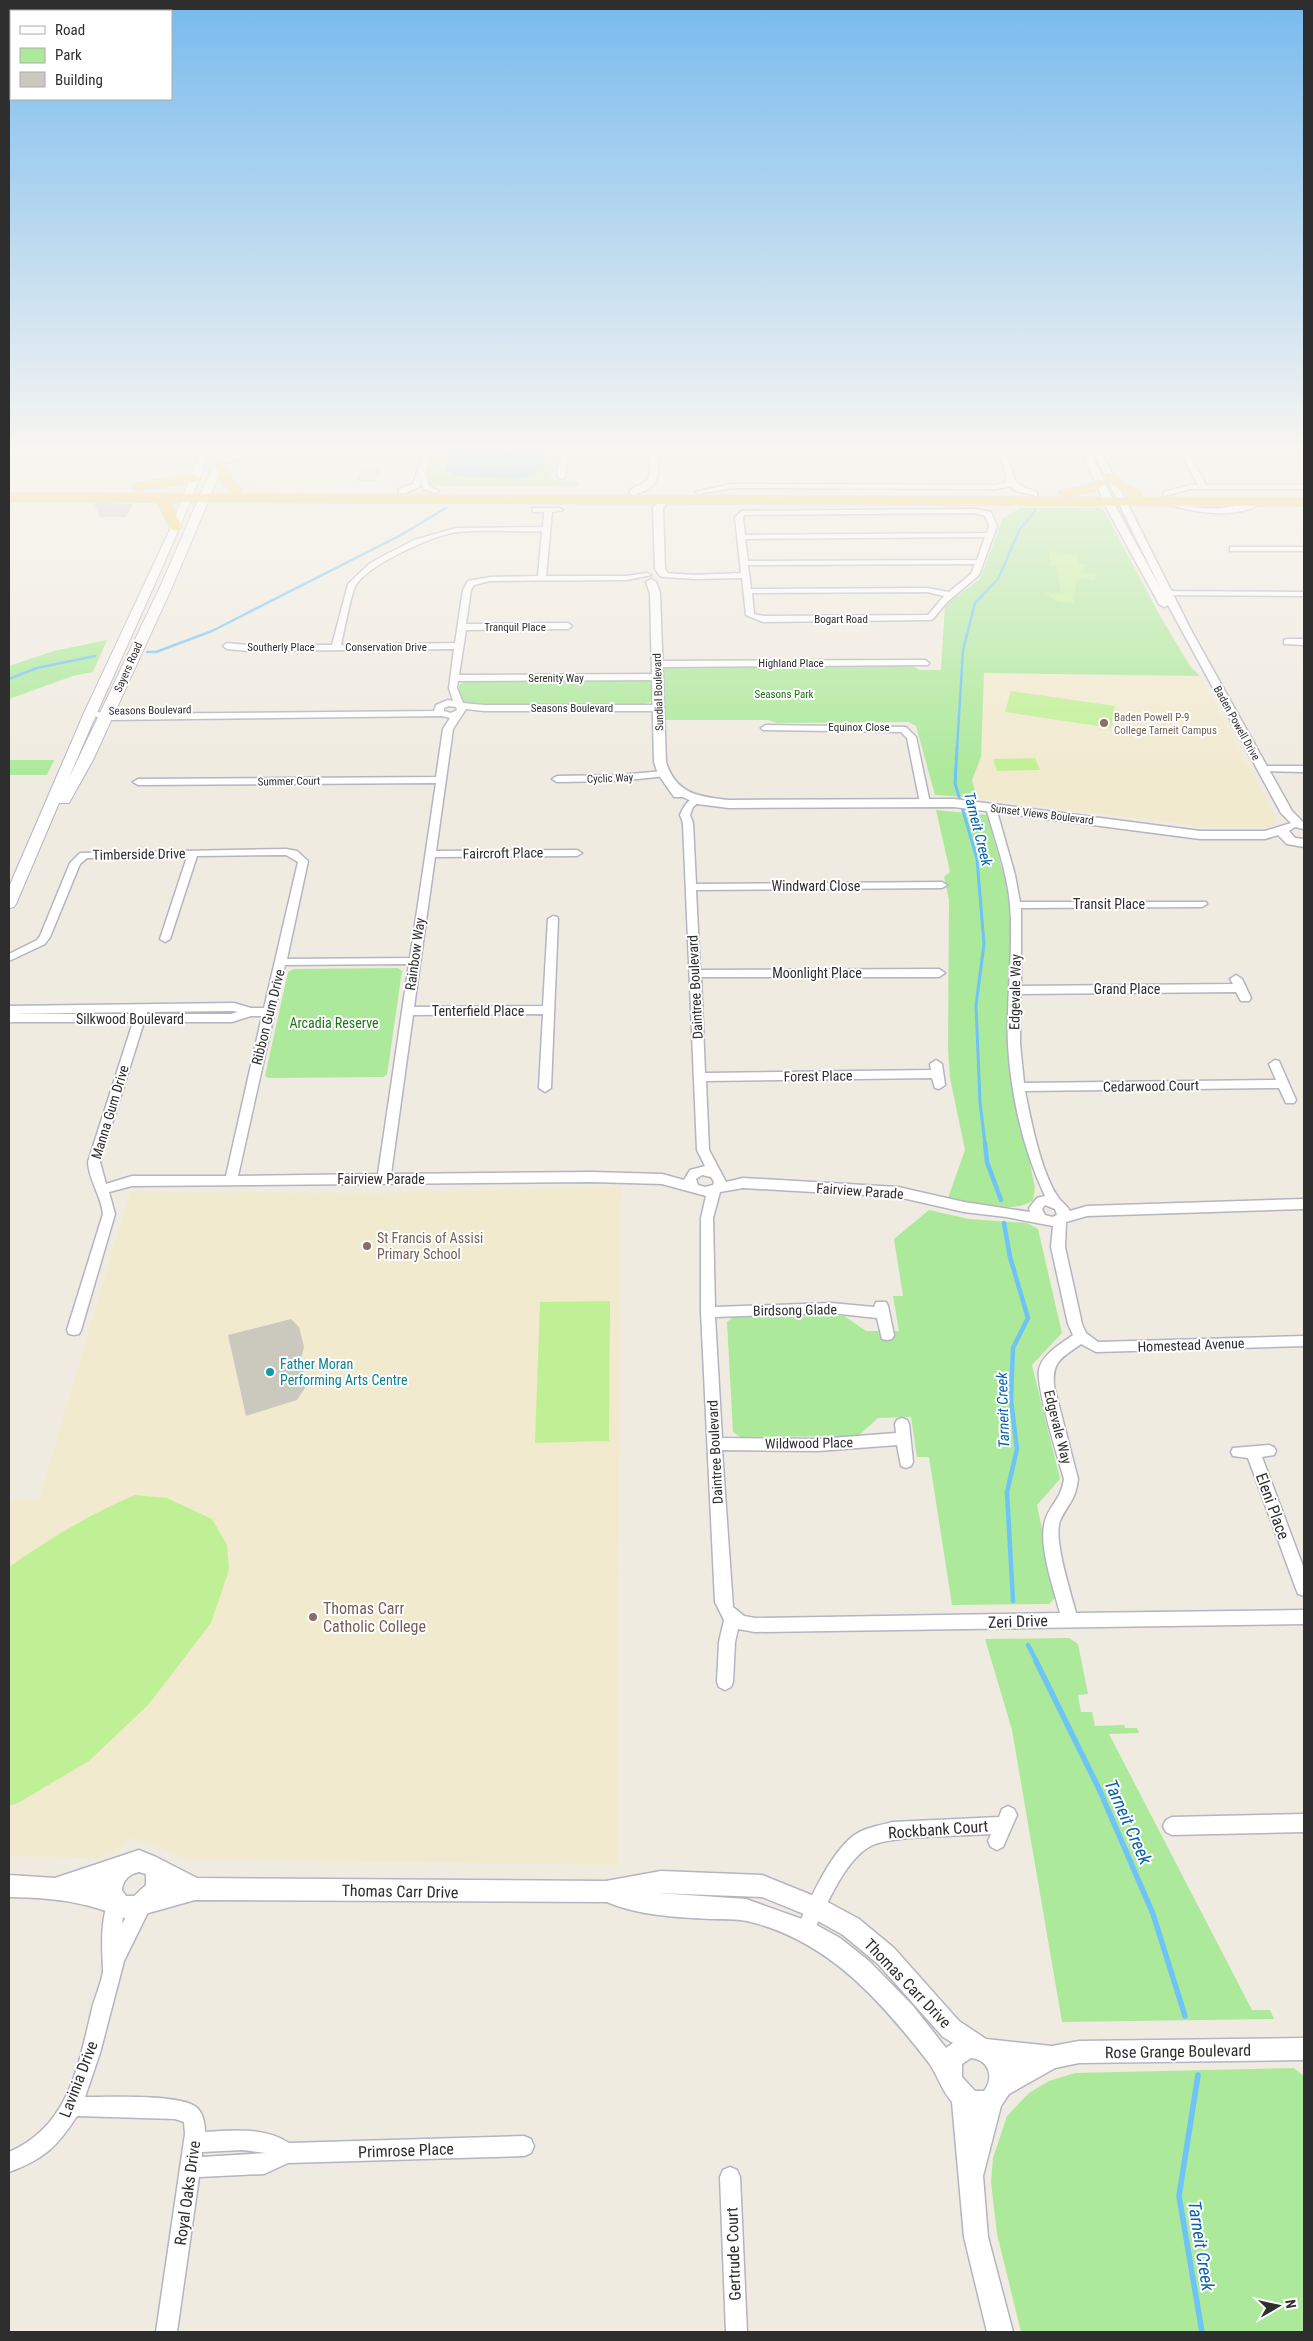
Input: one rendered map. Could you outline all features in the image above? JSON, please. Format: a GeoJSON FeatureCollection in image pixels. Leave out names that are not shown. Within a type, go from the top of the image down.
{"type":"FeatureCollection","features":[{"type":"Feature","properties":{"kind":"main road","name":"Sayers Road"},"geometry":{"type":"LineString","coordinates":[[9,904],[90,713],[162,556]]}},
{"type":"Feature","properties":{"kind":"main road","name":"Sayers Road"},"geometry":{"type":"LineString","coordinates":[[18,881],[86,760],[179,556]]}},
{"type":"Feature","properties":{"kind":"main road"},"geometry":{"type":"LineString","coordinates":[[149,585],[167,585]]}},
{"type":"Feature","properties":{"kind":"street","name":"Conservation Drive"},"geometry":{"type":"LineString","coordinates":[[390,556],[381,561],[352,584],[336,647],[460,646]]}},
{"type":"Feature","properties":{"kind":"street"},"geometry":{"type":"LineString","coordinates":[[542,578],[544,556]]}},
{"type":"Feature","properties":{"kind":"street","name":"Sundial Boulevard"},"geometry":{"type":"LineString","coordinates":[[653,556],[656,580],[660,762],[664,774],[680,797],[695,803]]}},
{"type":"Feature","properties":{"kind":"street","name":"Sundial Boulevard"},"geometry":{"type":"LineString","coordinates":[[656,580],[660,570],[660,556]]}},
{"type":"Feature","properties":{"kind":"street"},"geometry":{"type":"LineString","coordinates":[[743,556],[747,591],[927,590],[951,594],[973,578],[982,556]]}},
{"type":"Feature","properties":{"kind":"street","name":"Baden Powell Drive"},"geometry":{"type":"LineString","coordinates":[[1139,556],[1156,593],[1188,632]]}},
{"type":"Feature","properties":{"kind":"street","name":"Baden Powell Drive"},"geometry":{"type":"LineString","coordinates":[[1147,556],[1286,813],[1293,839]]}},
{"type":"Feature","properties":{"kind":"street"},"geometry":{"type":"LineString","coordinates":[[744,563],[980,562]]}},
{"type":"Feature","properties":{"kind":"street"},"geometry":{"type":"LineString","coordinates":[[459,709],[454,688],[467,590],[471,583],[485,579],[627,578],[656,580],[682,577],[745,577]]}},
{"type":"Feature","properties":{"kind":"street","name":"Bogart Road"},"geometry":{"type":"LineString","coordinates":[[747,591],[750,615],[756,619],[926,618],[931,616],[951,594]]}},
{"type":"Feature","properties":{"kind":"street"},"geometry":{"type":"LineString","coordinates":[[1156,593],[1304,594]]}},
{"type":"Feature","properties":{"kind":"street","name":"Tranquil Place"},"geometry":{"type":"LineString","coordinates":[[462,627],[568,626]]}},
{"type":"Feature","properties":{"kind":"street"},"geometry":{"type":"LineString","coordinates":[[1287,642],[1304,642]]}},
{"type":"Feature","properties":{"kind":"street","name":"Southerly Place"},"geometry":{"type":"LineString","coordinates":[[227,646],[336,647]]}},
{"type":"Feature","properties":{"kind":"street","name":"Highland Place"},"geometry":{"type":"LineString","coordinates":[[657,664],[925,663]]}},
{"type":"Feature","properties":{"kind":"street","name":"Serenity Way"},"geometry":{"type":"LineString","coordinates":[[455,678],[658,677]]}},
{"type":"Feature","properties":{"kind":"street"},"geometry":{"type":"LineString","coordinates":[[442,709],[454,688]]}},
{"type":"Feature","properties":{"kind":"street","name":"Seasons Boulevard"},"geometry":{"type":"LineString","coordinates":[[90,713],[484,708],[659,708]]}},
{"type":"Feature","properties":{"kind":"street","name":"Rainbow Way"},"geometry":{"type":"LineString","coordinates":[[442,709],[448,729]]}},
{"type":"Feature","properties":{"kind":"street","name":"Rainbow Way"},"geometry":{"type":"LineString","coordinates":[[384,1179],[448,729],[459,709]]}},
{"type":"Feature","properties":{"kind":"street","name":"Equinox Close"},"geometry":{"type":"LineString","coordinates":[[766,728],[903,728],[910,737],[925,803]]}},
{"type":"Feature","properties":{"kind":"street"},"geometry":{"type":"LineString","coordinates":[[1262,769],[1304,769]]}},
{"type":"Feature","properties":{"kind":"street","name":"Cyclic Way"},"geometry":{"type":"LineString","coordinates":[[557,779],[618,778],[664,774]]}},
{"type":"Feature","properties":{"kind":"street","name":"Summer Court"},"geometry":{"type":"LineString","coordinates":[[138,782],[440,780]]}},
{"type":"Feature","properties":{"kind":"street","name":"Sunset Views Boulevard"},"geometry":{"type":"LineString","coordinates":[[695,803],[954,803],[1189,834],[1265,835],[1293,839],[1303,827]]}},
{"type":"Feature","properties":{"kind":"street","name":"Daintree Boulevard"},"geometry":{"type":"LineString","coordinates":[[695,803],[688,823],[703,1150],[716,1182],[707,1218],[708,1312],[723,1602],[726,1611],[732,1618]]}},
{"type":"Feature","properties":{"kind":"street","name":"Edgevale Way"},"geometry":{"type":"LineString","coordinates":[[991,808],[1011,881],[1015,905],[1014,1044],[1019,1087],[1041,1177],[1057,1203]]}},
{"type":"Feature","properties":{"kind":"street","name":"Baden Powell Drive"},"geometry":{"type":"LineString","coordinates":[[1286,813],[1303,827]]}},
{"type":"Feature","properties":{"kind":"street","name":"Timberside Drive"},"geometry":{"type":"LineString","coordinates":[[9,958],[41,942],[45,937],[75,863],[80,857],[94,853],[286,852],[298,856]]}},
{"type":"Feature","properties":{"kind":"street"},"geometry":{"type":"LineString","coordinates":[[165,939],[193,853]]}},
{"type":"Feature","properties":{"kind":"street","name":"Faircroft Place"},"geometry":{"type":"LineString","coordinates":[[429,854],[577,853]]}},
{"type":"Feature","properties":{"kind":"street","name":"Ribbon Gum Drive"},"geometry":{"type":"LineString","coordinates":[[231,1180],[242,1123],[282,962],[302,868],[303,861],[298,856]]}},
{"type":"Feature","properties":{"kind":"street","name":"Windward Close"},"geometry":{"type":"LineString","coordinates":[[691,887],[941,885]]}},
{"type":"Feature","properties":{"kind":"street","name":"Transit Place"},"geometry":{"type":"LineString","coordinates":[[1015,905],[1202,904]]}},
{"type":"Feature","properties":{"kind":"street"},"geometry":{"type":"LineString","coordinates":[[545,1088],[553,918]]}},
{"type":"Feature","properties":{"kind":"street"},"geometry":{"type":"LineString","coordinates":[[282,962],[414,961]]}},
{"type":"Feature","properties":{"kind":"street","name":"Moonlight Place"},"geometry":{"type":"LineString","coordinates":[[695,974],[940,973]]}},
{"type":"Feature","properties":{"kind":"street","name":"Grand Place"},"geometry":{"type":"LineString","coordinates":[[1015,990],[1241,988]]}},
{"type":"Feature","properties":{"kind":"street","name":"Silkwood Boulevard"},"geometry":{"type":"LineString","coordinates":[[9,1010],[232,1018],[250,1012],[269,1012]]}},
{"type":"Feature","properties":{"kind":"street","name":"Tenterfield Place"},"geometry":{"type":"LineString","coordinates":[[407,1012],[548,1010]]}},
{"type":"Feature","properties":{"kind":"street","name":"Silkwood Boulevard"},"geometry":{"type":"LineString","coordinates":[[9,1018],[141,1014]]}},
{"type":"Feature","properties":{"kind":"street","name":"Manna Gum Drive"},"geometry":{"type":"LineString","coordinates":[[74,1330],[109,1214],[109,1206],[95,1177],[94,1162],[141,1014]]}},
{"type":"Feature","properties":{"kind":"street"},"geometry":{"type":"LineString","coordinates":[[1275,1064],[1290,1100]]}},
{"type":"Feature","properties":{"kind":"street","name":"Forest Place"},"geometry":{"type":"LineString","coordinates":[[699,1077],[937,1074]]}},
{"type":"Feature","properties":{"kind":"street","name":"Cedarwood Court"},"geometry":{"type":"LineString","coordinates":[[1019,1087],[1284,1084]]}},
{"type":"Feature","properties":{"kind":"street","name":"Daintree Boulevard"},"geometry":{"type":"LineString","coordinates":[[703,1150],[694,1180],[707,1218]]}},
{"type":"Feature","properties":{"kind":"street"},"geometry":{"type":"LineString","coordinates":[[706,1170],[716,1182],[705,1192],[694,1180],[706,1170]]}},
{"type":"Feature","properties":{"kind":"street","name":"Fairview Parade"},"geometry":{"type":"LineString","coordinates":[[102,1190],[132,1181],[621,1176],[694,1180]]}},
{"type":"Feature","properties":{"kind":"street","name":"Edgevale Way"},"geometry":{"type":"LineString","coordinates":[[1037,1204],[1041,1177]]}},
{"type":"Feature","properties":{"kind":"street","name":"Fairview Parade"},"geometry":{"type":"LineString","coordinates":[[716,1182],[898,1192],[964,1207],[1006,1212],[1042,1220]]}},
{"type":"Feature","properties":{"kind":"street"},"geometry":{"type":"LineString","coordinates":[[1081,1338],[1075,1324],[1058,1248],[1042,1220],[1035,1212],[1037,1204],[1045,1200],[1087,1211]]}},
{"type":"Feature","properties":{"kind":"street"},"geometry":{"type":"LineString","coordinates":[[1057,1203],[1064,1211],[1061,1219],[1058,1248]]}},
{"type":"Feature","properties":{"kind":"street","name":"Fairview Parade"},"geometry":{"type":"LineString","coordinates":[[1006,1212],[1037,1204]]}},
{"type":"Feature","properties":{"kind":"street"},"geometry":{"type":"LineString","coordinates":[[1042,1220],[1052,1222],[1087,1211],[1304,1204]]}},
{"type":"Feature","properties":{"kind":"street","name":"Birdsong Glade"},"geometry":{"type":"LineString","coordinates":[[708,1312],[881,1308],[887,1335]]}},
{"type":"Feature","properties":{"kind":"street","name":"Edgevale Way"},"geometry":{"type":"LineString","coordinates":[[1069,1619],[1053,1551],[1051,1530],[1053,1520],[1069,1494],[1071,1479],[1047,1386],[1046,1370],[1056,1356],[1081,1338]]}},
{"type":"Feature","properties":{"kind":"street","name":"Homestead Avenue"},"geometry":{"type":"LineString","coordinates":[[1081,1338],[1096,1347],[1304,1341]]}},
{"type":"Feature","properties":{"kind":"street"},"geometry":{"type":"LineString","coordinates":[[902,1424],[906,1462]]}},
{"type":"Feature","properties":{"kind":"street","name":"Wildwood Place"},"geometry":{"type":"LineString","coordinates":[[715,1444],[818,1445],[903,1439]]}},
{"type":"Feature","properties":{"kind":"street","name":"Eleni Place"},"geometry":{"type":"LineString","coordinates":[[1269,1451],[1245,1452],[1304,1589]]}},
{"type":"Feature","properties":{"kind":"street","name":"Zeri Drive"},"geometry":{"type":"LineString","coordinates":[[732,1618],[742,1623],[755,1625],[1304,1617]]}},
{"type":"Feature","properties":{"kind":"street"},"geometry":{"type":"LineString","coordinates":[[725,1682],[726,1642],[732,1618]]}},
{"type":"Feature","properties":{"kind":"street"},"geometry":{"type":"LineString","coordinates":[[1172,1826],[1304,1823]]}},
{"type":"Feature","properties":{"kind":"street","name":"Rockbank Court"},"geometry":{"type":"LineString","coordinates":[[806,1930],[838,1868],[858,1842],[876,1834],[893,1831],[1003,1827]]}},
{"type":"Feature","properties":{"kind":"street"},"geometry":{"type":"LineString","coordinates":[[9,1886],[54,1886],[85,1892],[127,1908],[144,1904],[157,1886],[157,1874],[154,1867],[146,1862],[138,1861],[83,1880],[54,1886]]}},
{"type":"Feature","properties":{"kind":"street","name":"Thomas Carr Drive"},"geometry":{"type":"LineString","coordinates":[[154,1867],[195,1889]]}},
{"type":"Feature","properties":{"kind":"street"},"geometry":{"type":"LineString","coordinates":[[115,1902],[111,1895],[111,1886],[119,1869]]}},
{"type":"Feature","properties":{"kind":"street","name":"Thomas Carr Drive"},"geometry":{"type":"LineString","coordinates":[[144,1904],[195,1889],[606,1892],[661,1882],[762,1886],[816,1908],[851,1927],[886,1956],[951,2029],[982,2048]]}},
{"type":"Feature","properties":{"kind":"street","name":"Thomas Carr Drive"},"geometry":{"type":"LineString","coordinates":[[606,1892],[660,1905],[746,1910],[806,1930],[832,1946],[861,1968],[906,2014],[949,2071]]}},
{"type":"Feature","properties":{"kind":"street","name":"Lavinia Drive"},"geometry":{"type":"LineString","coordinates":[[112,1970],[111,1940],[115,1902]]}},
{"type":"Feature","properties":{"kind":"street","name":"Lavinia Drive"},"geometry":{"type":"LineString","coordinates":[[9,2162],[20,2159],[41,2148],[61,2124],[71,2106],[95,2037],[112,1970],[144,1904]]}},
{"type":"Feature","properties":{"kind":"street"},"geometry":{"type":"LineString","coordinates":[[972,2178],[996,2093],[1000,2066],[982,2048],[968,2046],[959,2050],[952,2057],[949,2071],[955,2090],[963,2098],[977,2104],[996,2093]]}},
{"type":"Feature","properties":{"kind":"street","name":"Rose Grange Boulevard"},"geometry":{"type":"LineString","coordinates":[[982,2048],[1052,2056],[1080,2052],[1304,2049]]}},
{"type":"Feature","properties":{"kind":"street","name":"Rose Grange Boulevard"},"geometry":{"type":"LineString","coordinates":[[996,2093],[1052,2056]]}},
{"type":"Feature","properties":{"kind":"street"},"geometry":{"type":"LineString","coordinates":[[963,2098],[967,2152],[972,2178],[976,2237],[989,2295],[1000,2332]]}},
{"type":"Feature","properties":{"kind":"street","name":"Royal Oaks Drive"},"geometry":{"type":"LineString","coordinates":[[71,2106],[183,2110],[191,2115],[195,2124],[191,2168],[166,2332]]}},
{"type":"Feature","properties":{"kind":"street","name":"Primrose Place"},"geometry":{"type":"LineString","coordinates":[[194,2142],[260,2142],[277,2146],[287,2153]]}},
{"type":"Feature","properties":{"kind":"street","name":"Primrose Place"},"geometry":{"type":"LineString","coordinates":[[191,2168],[264,2164],[287,2153],[524,2146]]}},
{"type":"Feature","properties":{"kind":"street","name":"Gertrude Court"},"geometry":{"type":"LineString","coordinates":[[730,2176],[737,2332]]}},
{"type":"Feature","properties":{"kind":"shaded area","name":"Baden Powell P-9 College Tarneit Campus"},"geometry":{"type":"Polygon","coordinates":[[[983,673],[1200,676],[1277,820],[1269,827],[1207,827],[977,798],[972,780],[981,757],[983,673]]]}},
{"type":"Feature","properties":{"kind":"shaded area","name":"Thomas Carr Catholic College"},"geometry":{"type":"Polygon","coordinates":[[[621,1187],[617,1865],[183,1859],[158,1846],[128,1838],[122,1848],[98,1858],[9,1856],[9,1499],[39,1499],[130,1192],[378,1193],[621,1187]]]}},
{"type":"Feature","properties":{"kind":"green space","name":"Seasons Park"},"geometry":{"type":"Polygon","coordinates":[[[989,556],[1128,556],[1160,616],[1190,666],[1200,676],[984,673],[981,757],[972,780],[977,798],[935,795],[916,726],[908,722],[777,723],[768,720],[664,720],[663,670],[667,667],[908,664],[920,670],[941,670],[945,605],[980,579],[989,556]]]}},
{"type":"Feature","properties":{"kind":"green space"},"geometry":{"type":"Polygon","coordinates":[[[1049,556],[1079,556],[1078,563],[1085,565],[1083,573],[1095,574],[1095,580],[1077,579],[1073,603],[1058,602],[1044,592],[1061,593],[1057,566],[1051,565],[1049,556]]]}},
{"type":"Feature","properties":{"kind":"green space"},"geometry":{"type":"Polygon","coordinates":[[[107,640],[93,672],[73,676],[9,699],[9,666],[54,651],[107,640]]]}},
{"type":"Feature","properties":{"kind":"green space"},"geometry":{"type":"Polygon","coordinates":[[[645,679],[652,682],[653,701],[642,705],[481,706],[461,702],[458,693],[459,685],[466,680],[645,679]]]}},
{"type":"Feature","properties":{"kind":"green space"},"geometry":{"type":"Polygon","coordinates":[[[1011,691],[1115,706],[1111,728],[1005,712],[1011,691]]]}},
{"type":"Feature","properties":{"kind":"green space"},"geometry":{"type":"Polygon","coordinates":[[[1035,758],[1040,770],[997,771],[993,759],[1035,758]]]}},
{"type":"Feature","properties":{"kind":"green space"},"geometry":{"type":"Polygon","coordinates":[[[9,760],[54,760],[47,775],[9,775],[9,760]]]}},
{"type":"Feature","properties":{"kind":"green space"},"geometry":{"type":"Polygon","coordinates":[[[936,810],[987,815],[1006,883],[1010,914],[1010,1065],[1035,1188],[1033,1200],[1015,1207],[968,1203],[948,1198],[965,1150],[950,1078],[948,1049],[949,900],[944,877],[950,872],[936,810]]]}},
{"type":"Feature","properties":{"kind":"green space","name":"Arcadia Reserve"},"geometry":{"type":"Polygon","coordinates":[[[398,968],[402,971],[387,1075],[383,1077],[268,1078],[265,1076],[288,972],[294,969],[398,968]]]}},
{"type":"Feature","properties":{"kind":"green space"},"geometry":{"type":"Polygon","coordinates":[[[929,1210],[969,1219],[1027,1223],[1038,1229],[1062,1333],[1032,1365],[1060,1479],[1037,1505],[1056,1597],[1049,1604],[952,1605],[929,1457],[917,1457],[911,1417],[878,1418],[858,1436],[740,1437],[733,1432],[727,1322],[733,1317],[844,1316],[866,1331],[899,1331],[893,1296],[903,1296],[894,1239],[929,1210]]]}},
{"type":"Feature","properties":{"kind":"green space"},"geometry":{"type":"Polygon","coordinates":[[[610,1301],[609,1441],[535,1443],[540,1302],[610,1301]]]}},
{"type":"Feature","properties":{"kind":"green space"},"geometry":{"type":"Polygon","coordinates":[[[135,1495],[167,1498],[212,1519],[227,1545],[229,1570],[211,1623],[148,1705],[89,1761],[18,1803],[9,1806],[9,1567],[70,1528],[102,1510],[135,1495]]]}},
{"type":"Feature","properties":{"kind":"green space"},"geometry":{"type":"Polygon","coordinates":[[[1069,1638],[1078,1644],[1088,1694],[1078,1695],[1081,1712],[1092,1712],[1095,1726],[1124,1725],[1125,1728],[1137,1728],[1139,1733],[1109,1734],[1252,2010],[1270,2010],[1274,2019],[1062,2022],[1012,1730],[985,1639],[1069,1638]]]}},
{"type":"Feature","properties":{"kind":"green space"},"geometry":{"type":"Polygon","coordinates":[[[1294,2068],[1304,2076],[1304,2332],[1021,2332],[997,2234],[991,2182],[993,2158],[1007,2116],[1029,2093],[1049,2081],[1075,2073],[1294,2068]]]}},
{"type":"Feature","properties":{"kind":"building","name":"Father Moran Performing Arts Centre"},"geometry":{"type":"Polygon","coordinates":[[[291,1319],[299,1327],[304,1347],[301,1359],[307,1385],[297,1400],[246,1416],[228,1335],[291,1319]]]}},
{"type":"Feature","properties":{"kind":"waterway"},"geometry":{"type":"LineString","coordinates":[[147,652],[156,652],[212,631],[359,556]]}},
{"type":"Feature","properties":{"kind":"waterway","name":"Tarneit Creek"},"geometry":{"type":"LineString","coordinates":[[957,749],[963,650],[975,603],[998,579],[1008,556]]}},
{"type":"Feature","properties":{"kind":"waterway"},"geometry":{"type":"LineString","coordinates":[[9,679],[37,668],[95,656]]}},
{"type":"Feature","properties":{"kind":"waterway","name":"Tarneit Creek"},"geometry":{"type":"LineString","coordinates":[[957,748],[955,783],[977,859],[984,944],[976,1005],[980,1102],[985,1144]]}},
{"type":"Feature","properties":{"kind":"waterway","name":"Tarneit Creek"},"geometry":{"type":"LineString","coordinates":[[985,1143],[987,1162],[1001,1200]]}},
{"type":"Feature","properties":{"kind":"waterway","name":"Tarneit Creek"},"geometry":{"type":"LineString","coordinates":[[1004,1223],[1010,1257],[1028,1318],[1013,1348],[1011,1400],[1017,1449],[1007,1492],[1013,1601]]}},
{"type":"Feature","properties":{"kind":"waterway","name":"Tarneit Creek"},"geometry":{"type":"LineString","coordinates":[[1028,1645],[1037,1662]]}},
{"type":"Feature","properties":{"kind":"waterway","name":"Tarneit Creek"},"geometry":{"type":"LineString","coordinates":[[1036,1661],[1100,1791],[1153,1914],[1185,2016]]}},
{"type":"Feature","properties":{"kind":"waterway","name":"Tarneit Creek"},"geometry":{"type":"LineString","coordinates":[[1198,2075],[1179,2196],[1202,2332]]}},
{"type":"Feature","properties":{"kind":"place","name":"Baden Powell P-9 College Tarneit Campus"},"geometry":{"type":"Point","coordinates":[1104,723]}},
{"type":"Feature","properties":{"kind":"place","name":"St Francis of Assisi Primary School"},"geometry":{"type":"Point","coordinates":[367,1246]}},
{"type":"Feature","properties":{"kind":"place","name":"Father Moran Performing Arts Centre"},"geometry":{"type":"Point","coordinates":[270,1372]}},
{"type":"Feature","properties":{"kind":"place","name":"Thomas Carr Catholic College"},"geometry":{"type":"Point","coordinates":[313,1617]}}]}
